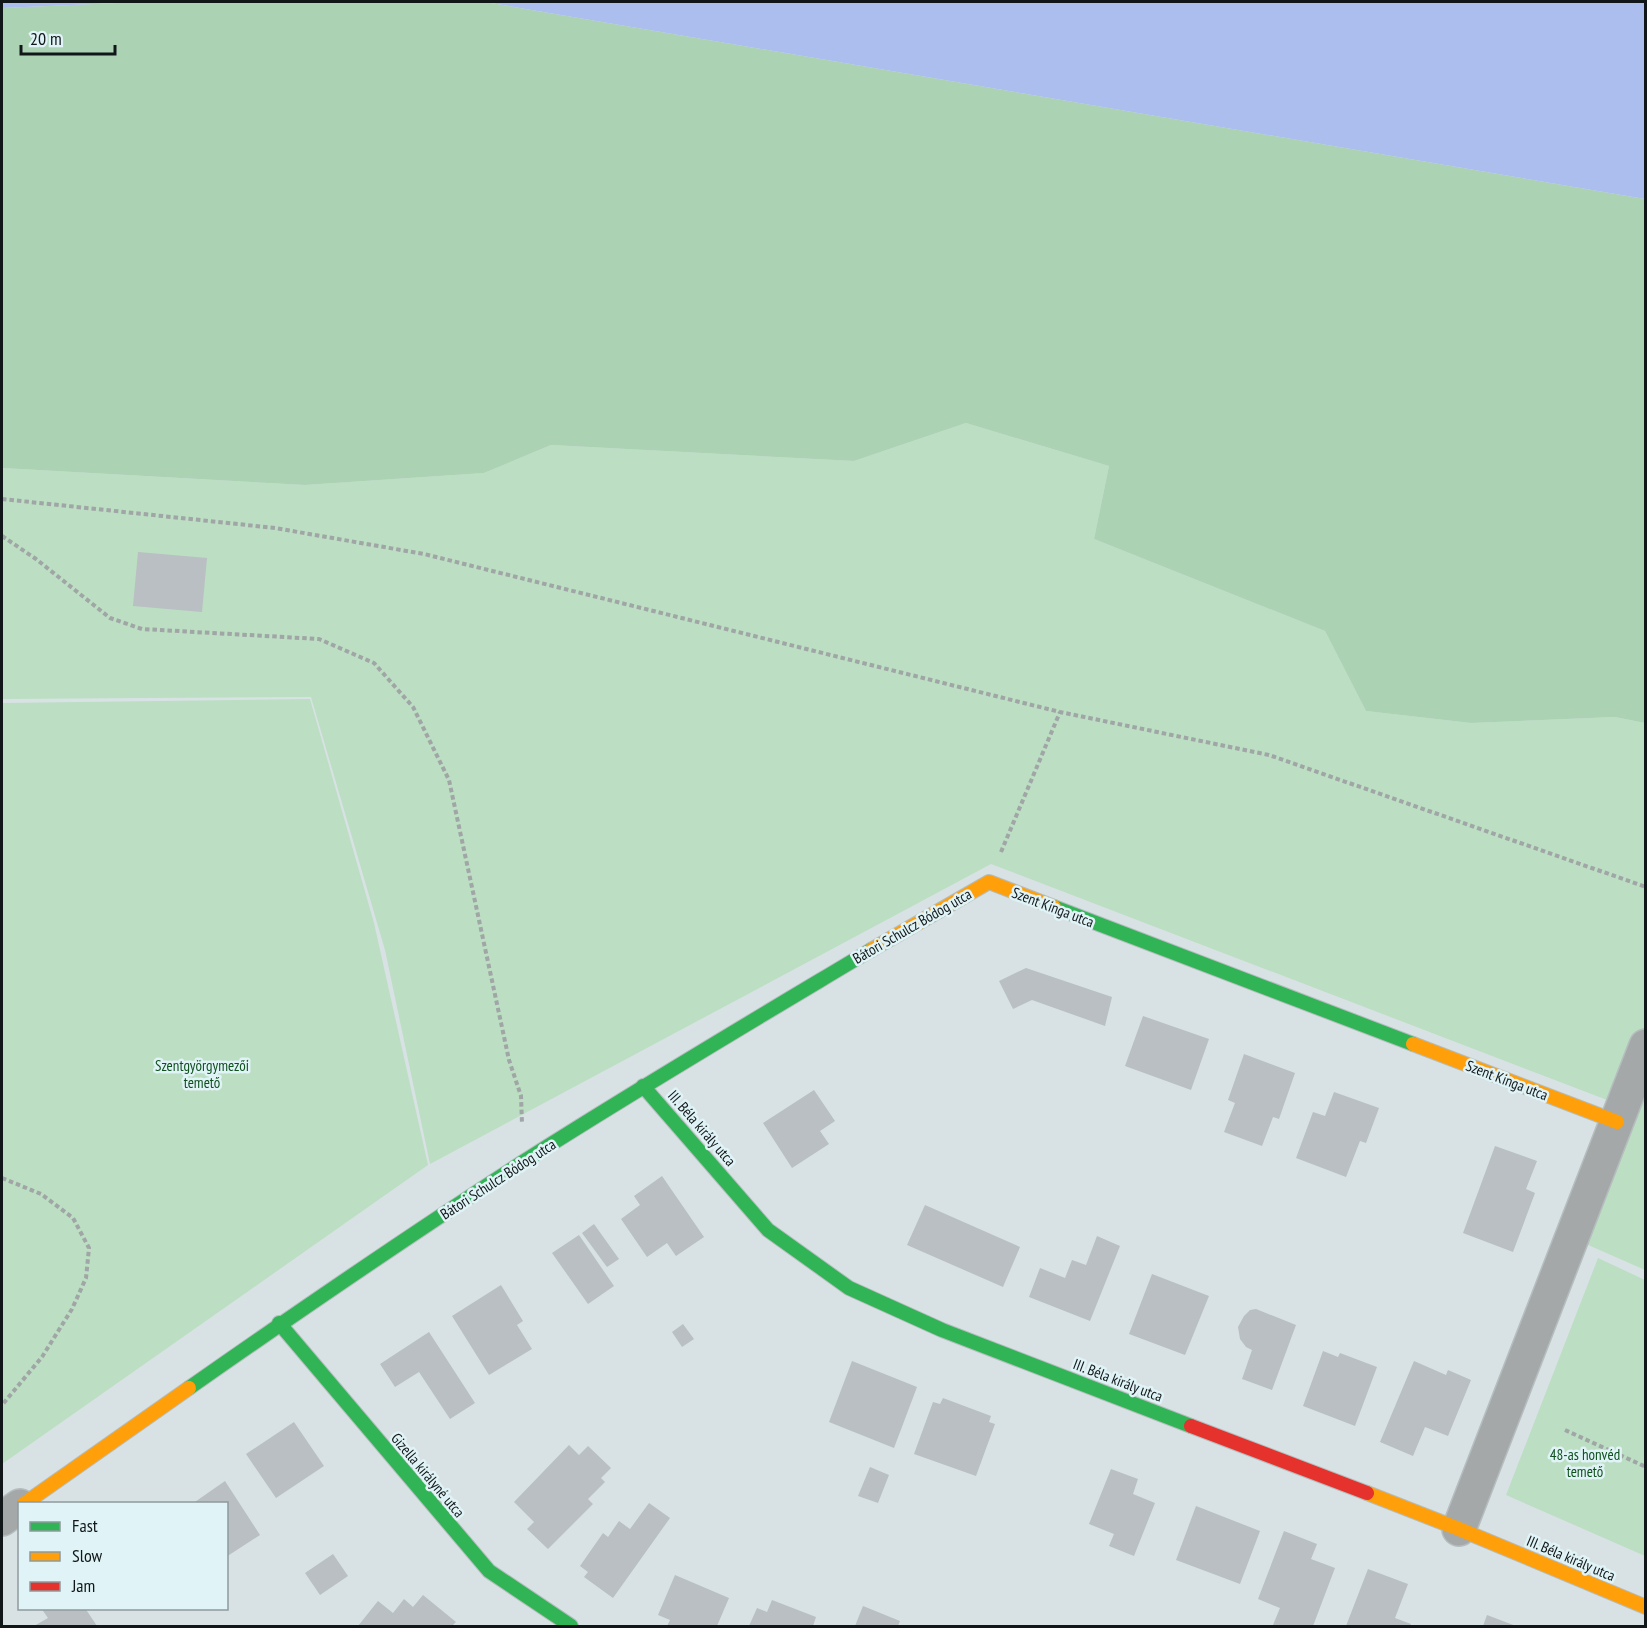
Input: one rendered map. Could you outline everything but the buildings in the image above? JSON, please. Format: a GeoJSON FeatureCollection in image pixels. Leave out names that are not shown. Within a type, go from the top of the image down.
{"type":"FeatureCollection","features":[{"type":"Feature","properties":{"kind":"street","name":"Bátori Schulcz Bódog utca"},"geometry":{"type":"LineString","coordinates":[[25,1502],[279,1323],[521,1164],[643,1086],[989,882]]}},
{"type":"Feature","properties":{"kind":"street","name":"Szent Kinga utca"},"geometry":{"type":"LineString","coordinates":[[989,882],[1617,1122]]}},
{"type":"Feature","properties":{"kind":"street"},"geometry":{"type":"LineString","coordinates":[[1459,1529],[1646,1046]]}},
{"type":"Feature","properties":{"kind":"street","name":"III. Béla király utca"},"geometry":{"type":"LineString","coordinates":[[643,1086],[768,1230],[849,1288],[942,1330],[1459,1529],[1646,1607]]}},
{"type":"Feature","properties":{"kind":"street","name":"Gizella királyné utca"},"geometry":{"type":"LineString","coordinates":[[279,1323],[489,1571],[571,1626]]}},
{"type":"Feature","properties":{"kind":"street"},"geometry":{"type":"LineString","coordinates":[[2,1519],[18,1507]]}},
{"type":"Feature","properties":{"kind":"path"},"geometry":{"type":"LineString","coordinates":[[2,499],[275,528],[424,554],[1060,712],[1269,755],[1646,886]]}},
{"type":"Feature","properties":{"kind":"path"},"geometry":{"type":"LineString","coordinates":[[2,536],[36,559],[110,618],[142,629],[319,639],[374,663],[413,707],[449,780],[506,1048],[521,1096],[523,1129],[521,1164]]}},
{"type":"Feature","properties":{"kind":"path"},"geometry":{"type":"LineString","coordinates":[[989,882],[1060,712]]}},
{"type":"Feature","properties":{"kind":"path"},"geometry":{"type":"LineString","coordinates":[[2,1179],[41,1194],[73,1218],[89,1248],[86,1278],[72,1309],[42,1358],[2,1405]]}},
{"type":"Feature","properties":{"kind":"path"},"geometry":{"type":"LineString","coordinates":[[1565,1430],[1646,1467]]}},
{"type":"Feature","properties":{"kind":"green space"},"geometry":{"type":"Polygon","coordinates":[[[140,2],[485,2],[1645,199],[1645,723],[1615,717],[1471,723],[1366,711],[1325,631],[1094,539],[1109,466],[966,423],[854,461],[551,445],[484,473],[305,485],[2,468],[2,8],[140,2]]]}},
{"type":"Feature","properties":{"kind":"green space"},"geometry":{"type":"Polygon","coordinates":[[[966,423],[1109,466],[1094,539],[1325,631],[1366,711],[1471,723],[1615,717],[1645,723],[1645,1270],[1586,1244],[1628,1108],[991,864],[430,1164],[385,950],[311,697],[2,699],[2,468],[305,485],[484,473],[551,445],[854,461],[966,423]]]}},
{"type":"Feature","properties":{"kind":"green space","name":"Szentgyörgymezői temető"},"geometry":{"type":"Polygon","coordinates":[[[310,699],[374,923],[428,1165],[2,1464],[2,703],[310,699]]]}},
{"type":"Feature","properties":{"kind":"green space","name":"48-as honvéd temető"},"geometry":{"type":"Polygon","coordinates":[[[1598,1258],[1645,1280],[1645,1556],[1506,1495],[1598,1258]]]}},
{"type":"Feature","properties":{"kind":"water"},"geometry":{"type":"Polygon","coordinates":[[[2,2],[140,2],[2,8],[2,2]]]}},
{"type":"Feature","properties":{"kind":"water"},"geometry":{"type":"Polygon","coordinates":[[[485,2],[1645,2],[1645,199],[485,2]]]}},
{"type":"Feature","properties":{"kind":"traffic: fast"},"geometry":{"type":"LineString","coordinates":[[1054,907],[1413,1044]]}},
{"type":"Feature","properties":{"kind":"traffic: fast"},"geometry":{"type":"LineString","coordinates":[[189,1388],[523,1162],[652,1081],[871,950]]}},
{"type":"Feature","properties":{"kind":"traffic: fast"},"geometry":{"type":"LineString","coordinates":[[643,1086],[768,1230],[849,1288],[942,1330],[1191,1426]]}},
{"type":"Feature","properties":{"kind":"traffic: fast"},"geometry":{"type":"LineString","coordinates":[[279,1323],[489,1571],[571,1626]]}},
{"type":"Feature","properties":{"kind":"traffic: slow"},"geometry":{"type":"LineString","coordinates":[[871,950],[989,882],[1054,907]]}},
{"type":"Feature","properties":{"kind":"traffic: slow"},"geometry":{"type":"LineString","coordinates":[[1413,1044],[1617,1122]]}},
{"type":"Feature","properties":{"kind":"traffic: slow"},"geometry":{"type":"LineString","coordinates":[[27,1502],[189,1388]]}},
{"type":"Feature","properties":{"kind":"traffic: slow"},"geometry":{"type":"LineString","coordinates":[[1367,1493],[1646,1607]]}},
{"type":"Feature","properties":{"kind":"traffic: jam"},"geometry":{"type":"LineString","coordinates":[[1191,1426],[1367,1493]]}}]}
